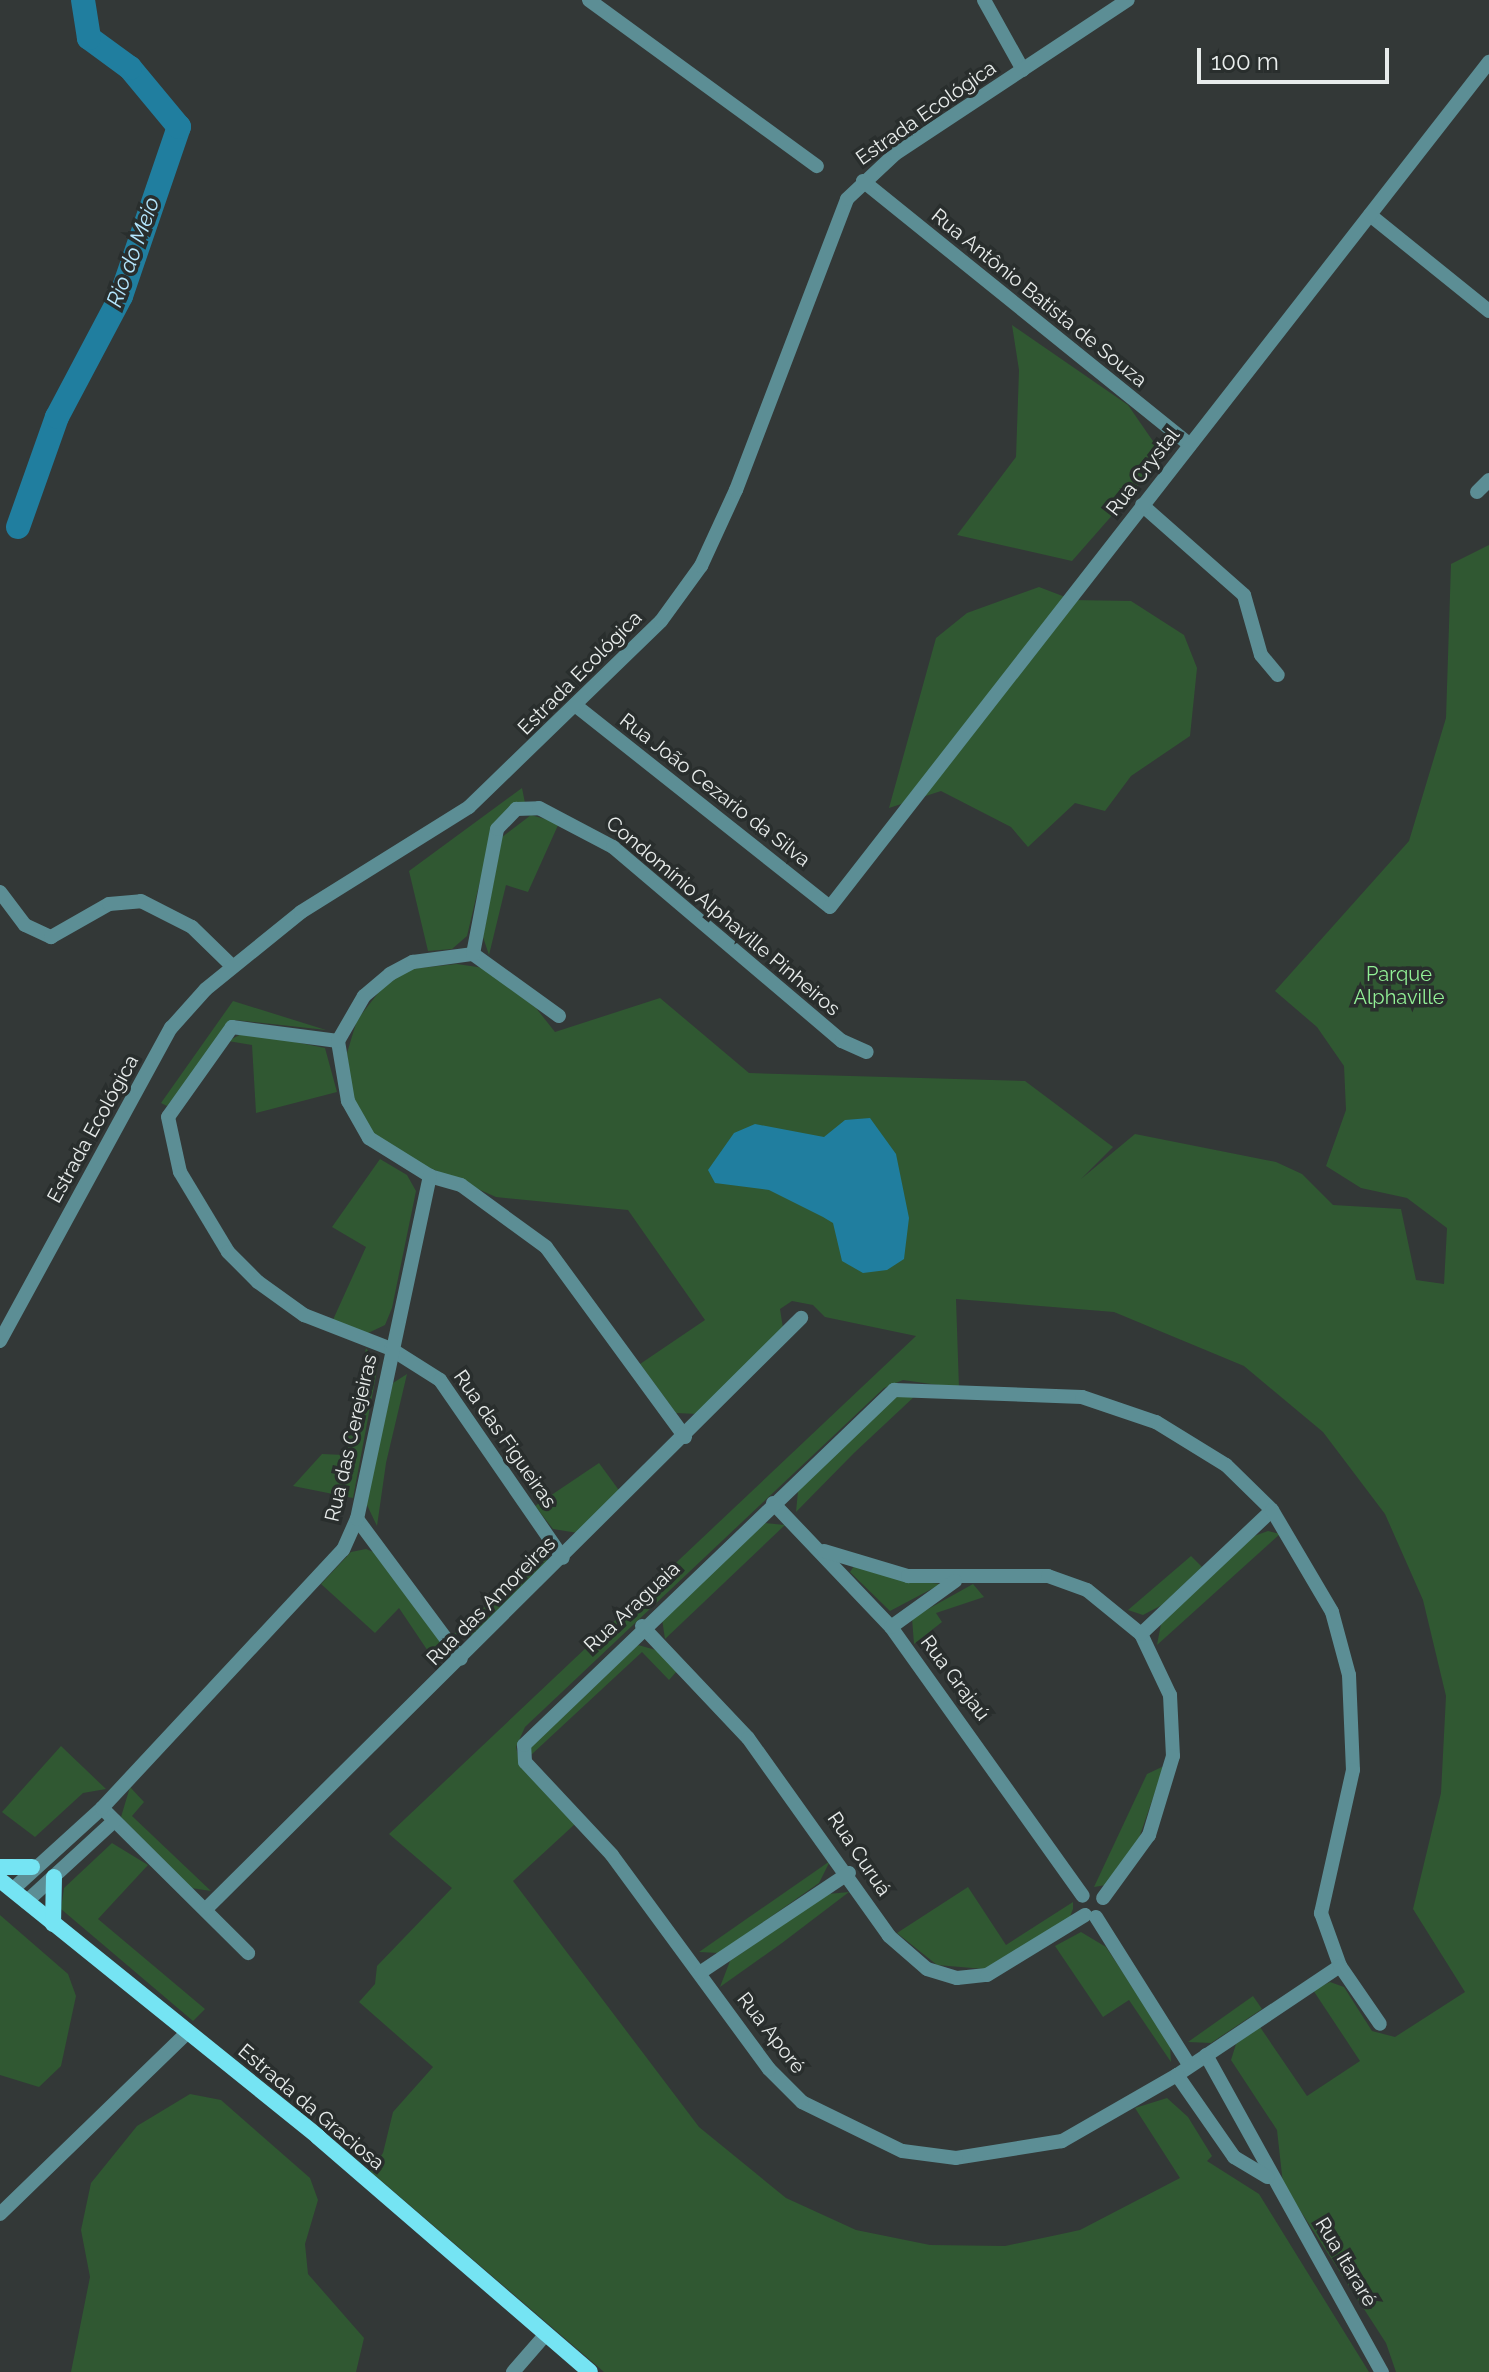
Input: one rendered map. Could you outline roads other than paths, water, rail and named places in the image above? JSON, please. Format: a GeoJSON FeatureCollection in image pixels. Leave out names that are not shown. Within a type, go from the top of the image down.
{"type":"FeatureCollection","features":[{"type":"Feature","properties":{"kind":"main road"},"geometry":{"type":"LineString","coordinates":[[0,1867],[32,1867]]}},
{"type":"Feature","properties":{"kind":"main road"},"geometry":{"type":"LineString","coordinates":[[53,1924],[54,1877]]}},
{"type":"Feature","properties":{"kind":"main road","name":"Estrada da Graciosa"},"geometry":{"type":"LineString","coordinates":[[6,1885],[188,2032],[590,2372]]}},
{"type":"Feature","properties":{"kind":"street"},"geometry":{"type":"LineString","coordinates":[[589,0],[817,166]]}},
{"type":"Feature","properties":{"kind":"street"},"geometry":{"type":"LineString","coordinates":[[984,0],[1023,70]]}},
{"type":"Feature","properties":{"kind":"street","name":"Estrada Ecológica"},"geometry":{"type":"LineString","coordinates":[[0,1341],[171,1028],[232,966],[301,912],[443,826],[661,621],[701,566],[847,199],[863,181],[1128,0]]}},
{"type":"Feature","properties":{"kind":"street","name":"Rua Crystal"},"geometry":{"type":"LineString","coordinates":[[830,907],[1489,62]]}},
{"type":"Feature","properties":{"kind":"street","name":"Rua Antônio Batista de Souza"},"geometry":{"type":"LineString","coordinates":[[863,181],[1190,445]]}},
{"type":"Feature","properties":{"kind":"street"},"geometry":{"type":"LineString","coordinates":[[1370,215],[1489,311]]}},
{"type":"Feature","properties":{"kind":"street"},"geometry":{"type":"LineString","coordinates":[[1477,492],[1489,480]]}},
{"type":"Feature","properties":{"kind":"street"},"geometry":{"type":"LineString","coordinates":[[1142,505],[1244,595],[1261,655],[1278,675]]}},
{"type":"Feature","properties":{"kind":"street","name":"Rua João Cezario da Silva"},"geometry":{"type":"LineString","coordinates":[[575,705],[830,907]]}},
{"type":"Feature","properties":{"kind":"street","name":"Condomínio Alphaville Pinheiros"},"geometry":{"type":"LineString","coordinates":[[473,954],[497,829],[516,809],[539,808],[613,847],[842,1041],[867,1052]]}},
{"type":"Feature","properties":{"kind":"street"},"geometry":{"type":"LineString","coordinates":[[0,892],[25,925],[51,937],[109,904],[141,901],[192,927],[232,966]]}},
{"type":"Feature","properties":{"kind":"street"},"geometry":{"type":"LineString","coordinates":[[559,1016],[473,954],[413,962],[390,974],[364,996],[338,1041],[348,1101],[369,1138],[430,1176],[472,1191],[546,1247],[685,1437]]}},
{"type":"Feature","properties":{"kind":"street","name":"Rua das Figueiras"},"geometry":{"type":"LineString","coordinates":[[338,1041],[232,1027],[168,1117],[171,1144],[200,1210],[258,1282],[304,1315],[391,1349],[440,1380],[563,1558]]}},
{"type":"Feature","properties":{"kind":"street","name":"Rua das Cerejeiras"},"geometry":{"type":"LineString","coordinates":[[102,1808],[343,1550],[357,1519],[430,1176]]}},
{"type":"Feature","properties":{"kind":"street","name":"Rua das Amoreiras"},"geometry":{"type":"LineString","coordinates":[[206,1909],[685,1437],[801,1318]]}},
{"type":"Feature","properties":{"kind":"street","name":"Rua Araguaia"},"geometry":{"type":"LineString","coordinates":[[524,1745],[642,1626],[894,1390],[912,1387],[961,1395],[1069,1395],[1156,1422],[1226,1465],[1272,1510],[1332,1612],[1349,1675],[1353,1770],[1321,1913],[1340,1966],[1380,2024]]}},
{"type":"Feature","properties":{"kind":"street","name":"Rua Grajaú"},"geometry":{"type":"LineString","coordinates":[[773,1503],[824,1551],[891,1627],[1083,1896]]}},
{"type":"Feature","properties":{"kind":"street"},"geometry":{"type":"LineString","coordinates":[[1141,1634],[1272,1510]]}},
{"type":"Feature","properties":{"kind":"street"},"geometry":{"type":"LineString","coordinates":[[357,1519],[461,1659]]}},
{"type":"Feature","properties":{"kind":"street"},"geometry":{"type":"LineString","coordinates":[[824,1551],[908,1576],[957,1580],[1048,1576],[1087,1590],[1141,1634],[1170,1695],[1173,1756],[1149,1835],[1090,1916]]}},
{"type":"Feature","properties":{"kind":"street"},"geometry":{"type":"LineString","coordinates":[[891,1627],[957,1580]]}},
{"type":"Feature","properties":{"kind":"street","name":"Rua Curuá"},"geometry":{"type":"LineString","coordinates":[[642,1626],[748,1738],[906,1955],[957,1978],[1014,1963],[1090,1916]]}},
{"type":"Feature","properties":{"kind":"street","name":"Rua Aporé"},"geometry":{"type":"LineString","coordinates":[[524,1745],[525,1762],[612,1855],[701,1972],[769,2069],[802,2102],[902,2151],[956,2158],[1062,2141],[1177,2075],[1188,2063]]}},
{"type":"Feature","properties":{"kind":"street"},"geometry":{"type":"LineString","coordinates":[[6,1885],[102,1808],[248,1953]]}},
{"type":"Feature","properties":{"kind":"street"},"geometry":{"type":"LineString","coordinates":[[26,1902],[114,1821]]}},
{"type":"Feature","properties":{"kind":"street"},"geometry":{"type":"LineString","coordinates":[[701,1972],[849,1873]]}},
{"type":"Feature","properties":{"kind":"street"},"geometry":{"type":"LineString","coordinates":[[1103,1898],[1083,1896],[1090,1916],[1188,2063],[1206,2055],[1340,1966]]}},
{"type":"Feature","properties":{"kind":"street"},"geometry":{"type":"LineString","coordinates":[[0,2214],[188,2032]]}},
{"type":"Feature","properties":{"kind":"street"},"geometry":{"type":"LineString","coordinates":[[1206,2055],[1261,2145],[1267,2177]]}},
{"type":"Feature","properties":{"kind":"street"},"geometry":{"type":"LineString","coordinates":[[1177,2075],[1234,2157],[1267,2177]]}},
{"type":"Feature","properties":{"kind":"street","name":"Rua Itararé"},"geometry":{"type":"LineString","coordinates":[[1267,2177],[1326,2264],[1382,2372]]}},
{"type":"Feature","properties":{"kind":"street"},"geometry":{"type":"LineString","coordinates":[[513,2372],[546,2334]]}},
{"type":"Feature","properties":{"kind":"water"},"geometry":{"type":"Polygon","coordinates":[[[870,1118],[896,1154],[909,1218],[904,1259],[887,1270],[863,1273],[842,1261],[833,1223],[823,1217],[769,1190],[715,1183],[708,1170],[734,1133],[755,1124],[824,1137],[845,1120],[870,1118]]]}},
{"type":"Feature","properties":{"kind":"waterway","name":"Rio do Meio"},"geometry":{"type":"LineString","coordinates":[[18,527],[57,417],[121,296],[179,127],[130,68],[89,38],[83,0]]}},
{"type":"Feature","properties":{"kind":"park label","name":"Parque Alphaville"},"geometry":{"type":"Point","coordinates":[1399,986]}}]}
